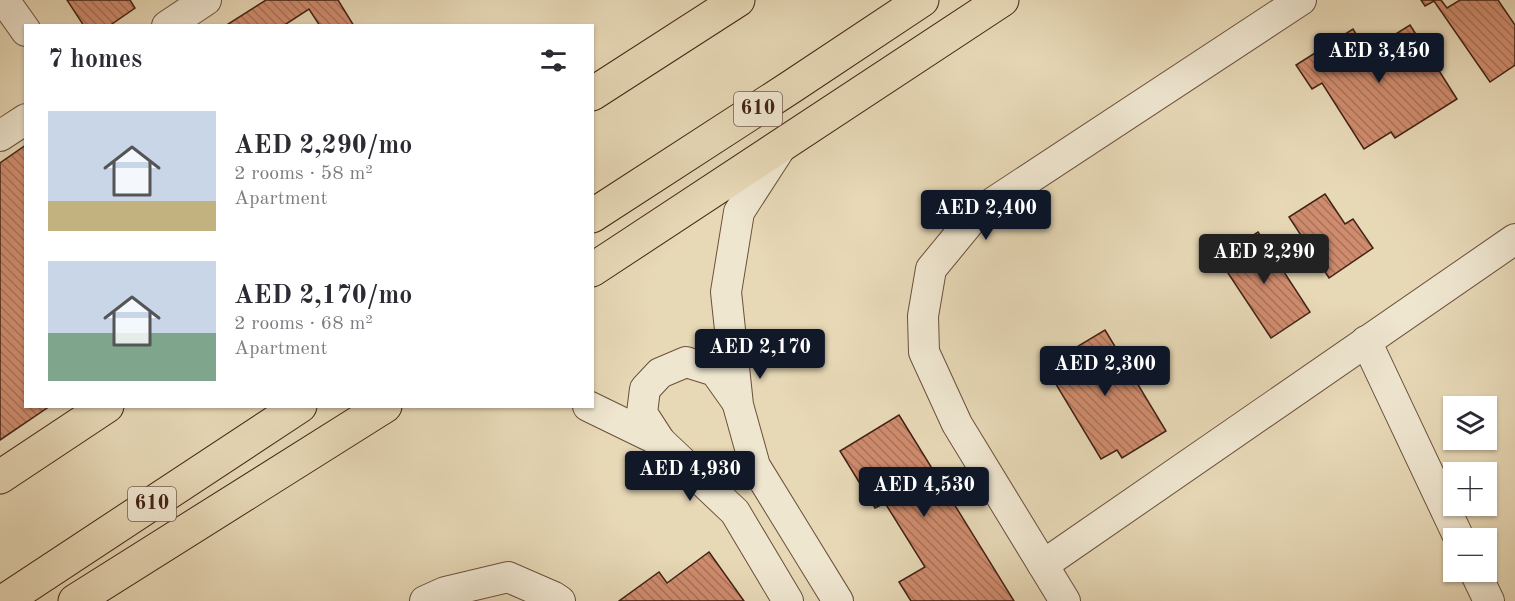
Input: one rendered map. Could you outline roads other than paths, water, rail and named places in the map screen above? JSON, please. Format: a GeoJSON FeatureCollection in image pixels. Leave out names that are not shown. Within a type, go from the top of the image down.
{"type":"FeatureCollection","features":[{"type":"Feature","properties":{"kind":"main road"},"geometry":{"type":"LineString","coordinates":[[594,93],[738,0]]}},
{"type":"Feature","properties":{"kind":"main road","name":"610"},"geometry":{"type":"LineString","coordinates":[[594,215],[922,0]]}},
{"type":"Feature","properties":{"kind":"main road"},"geometry":{"type":"LineString","coordinates":[[594,269],[1002,0]]}},
{"type":"Feature","properties":{"kind":"main road"},"geometry":{"type":"LineString","coordinates":[[0,477],[104,408]]}},
{"type":"Feature","properties":{"kind":"main road","name":"610"},"geometry":{"type":"LineString","coordinates":[[4,601],[297,408]]}},
{"type":"Feature","properties":{"kind":"main road"},"geometry":{"type":"LineString","coordinates":[[75,601],[382,408]]}},
{"type":"Feature","properties":{"kind":"street"},"geometry":{"type":"LineString","coordinates":[[4,0],[24,28]]}},
{"type":"Feature","properties":{"kind":"street"},"geometry":{"type":"LineString","coordinates":[[170,24],[206,0]]}},
{"type":"Feature","properties":{"kind":"street"},"geometry":{"type":"LineString","coordinates":[[1065,601],[957,424],[924,352],[924,316],[931,269],[977,213],[1301,0]]}},
{"type":"Feature","properties":{"kind":"street"},"geometry":{"type":"LineString","coordinates":[[0,136],[24,120]]}},
{"type":"Feature","properties":{"kind":"street"},"geometry":{"type":"LineString","coordinates":[[781,147],[739,212],[726,292],[738,405],[754,466],[838,601]]}},
{"type":"Feature","properties":{"kind":"street"},"geometry":{"type":"LineString","coordinates":[[1043,565],[1366,341],[1511,250]]}},
{"type":"Feature","properties":{"kind":"street"},"geometry":{"type":"LineString","coordinates":[[1366,341],[1455,528]]}},
{"type":"Feature","properties":{"kind":"street"},"geometry":{"type":"LineString","coordinates":[[738,405],[715,371],[686,362],[660,373],[645,389],[642,413],[660,441],[735,512],[788,601]]}},
{"type":"Feature","properties":{"kind":"street"},"geometry":{"type":"LineString","coordinates":[[592,408],[660,441]]}},
{"type":"Feature","properties":{"kind":"street"},"geometry":{"type":"LineString","coordinates":[[425,601],[445,592],[508,577],[560,601]]}},
{"type":"Feature","properties":{"kind":"street"},"geometry":{"type":"LineString","coordinates":[[1480,582],[1489,601]]}}]}
